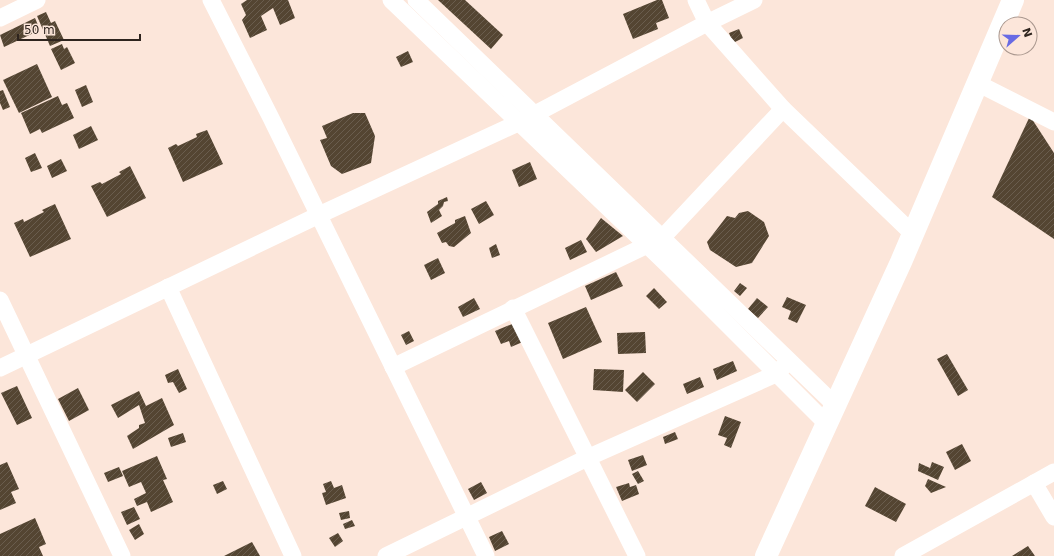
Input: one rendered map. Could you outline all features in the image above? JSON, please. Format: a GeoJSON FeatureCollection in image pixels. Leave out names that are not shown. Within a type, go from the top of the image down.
{"type":"FeatureCollection","features":[{"type":"Feature","properties":{"kind":"highway"},"geometry":{"type":"LineString","coordinates":[[766,556],[830,413],[901,262],[912,233],[1013,0]]}},
{"type":"Feature","properties":{"kind":"street"},"geometry":{"type":"LineString","coordinates":[[0,18],[37,0]]}},
{"type":"Feature","properties":{"kind":"street"},"geometry":{"type":"LineString","coordinates":[[211,0],[486,556]]}},
{"type":"Feature","properties":{"kind":"street"},"geometry":{"type":"LineString","coordinates":[[391,0],[518,123],[789,361],[830,413]]}},
{"type":"Feature","properties":{"kind":"street"},"geometry":{"type":"LineString","coordinates":[[416,0],[535,113],[776,374],[830,413]]}},
{"type":"Feature","properties":{"kind":"street"},"geometry":{"type":"LineString","coordinates":[[696,0],[707,23],[783,109],[912,233]]}},
{"type":"Feature","properties":{"kind":"street"},"geometry":{"type":"LineString","coordinates":[[0,368],[318,215],[518,123],[707,23],[754,0]]}},
{"type":"Feature","properties":{"kind":"street"},"geometry":{"type":"LineString","coordinates":[[977,83],[1054,122]]}},
{"type":"Feature","properties":{"kind":"street"},"geometry":{"type":"LineString","coordinates":[[393,367],[513,308],[655,242],[783,109]]}},
{"type":"Feature","properties":{"kind":"street"},"geometry":{"type":"LineString","coordinates":[[168,287],[293,556]]}},
{"type":"Feature","properties":{"kind":"street"},"geometry":{"type":"LineString","coordinates":[[0,300],[122,556]]}},
{"type":"Feature","properties":{"kind":"street"},"geometry":{"type":"LineString","coordinates":[[513,308],[637,556]]}},
{"type":"Feature","properties":{"kind":"street"},"geometry":{"type":"LineString","coordinates":[[386,556],[587,458],[776,374],[789,361]]}},
{"type":"Feature","properties":{"kind":"street"},"geometry":{"type":"LineString","coordinates":[[904,556],[1054,472]]}},
{"type":"Feature","properties":{"kind":"street"},"geometry":{"type":"LineString","coordinates":[[1034,483],[1054,517]]}},
{"type":"Feature","properties":{"kind":"building"},"geometry":{"type":"Polygon","coordinates":[[[247,0],[288,0],[295,18],[280,25],[273,8],[261,16],[267,30],[250,38],[242,20],[246,15],[241,4],[247,0]]]}},
{"type":"Feature","properties":{"kind":"building"},"geometry":{"type":"Polygon","coordinates":[[[438,0],[465,0],[503,35],[491,49],[438,0]]]}},
{"type":"Feature","properties":{"kind":"building"},"geometry":{"type":"Polygon","coordinates":[[[657,0],[662,0],[669,18],[656,23],[658,29],[633,39],[623,14],[657,0]]]}},
{"type":"Feature","properties":{"kind":"building"},"geometry":{"type":"Polygon","coordinates":[[[46,12],[51,23],[55,21],[64,40],[50,46],[37,16],[46,12]]]}},
{"type":"Feature","properties":{"kind":"building"},"geometry":{"type":"Polygon","coordinates":[[[35,18],[40,30],[4,47],[0,35],[35,18]]]}},
{"type":"Feature","properties":{"kind":"building"},"geometry":{"type":"Polygon","coordinates":[[[739,29],[743,38],[733,43],[729,33],[739,29]]]}},
{"type":"Feature","properties":{"kind":"building"},"geometry":{"type":"Polygon","coordinates":[[[62,44],[64,49],[67,47],[75,63],[61,70],[51,49],[62,44]]]}},
{"type":"Feature","properties":{"kind":"building"},"geometry":{"type":"Polygon","coordinates":[[[408,51],[413,62],[401,67],[396,57],[408,51]]]}},
{"type":"Feature","properties":{"kind":"building"},"geometry":{"type":"Polygon","coordinates":[[[37,64],[52,97],[19,113],[3,80],[37,64]]]}},
{"type":"Feature","properties":{"kind":"building"},"geometry":{"type":"Polygon","coordinates":[[[86,85],[93,102],[82,107],[75,90],[86,85]]]}},
{"type":"Feature","properties":{"kind":"building"},"geometry":{"type":"Polygon","coordinates":[[[3,90],[10,107],[3,110],[0,103],[0,91],[3,90]]]}},
{"type":"Feature","properties":{"kind":"building"},"geometry":{"type":"Polygon","coordinates":[[[58,96],[62,105],[67,103],[74,118],[42,133],[40,129],[30,134],[21,113],[58,96]]]}},
{"type":"Feature","properties":{"kind":"building"},"geometry":{"type":"Polygon","coordinates":[[[353,113],[365,113],[375,136],[371,163],[342,174],[331,166],[320,140],[327,138],[322,126],[353,113]]]}},
{"type":"Feature","properties":{"kind":"building"},"geometry":{"type":"Polygon","coordinates":[[[1030,116],[1054,153],[1054,239],[992,197],[1030,116]]]}},
{"type":"Feature","properties":{"kind":"building"},"geometry":{"type":"Polygon","coordinates":[[[91,126],[98,140],[79,149],[73,135],[91,126]]]}},
{"type":"Feature","properties":{"kind":"building"},"geometry":{"type":"Polygon","coordinates":[[[207,130],[223,164],[183,182],[168,148],[176,144],[178,146],[197,137],[196,134],[207,130]]]}},
{"type":"Feature","properties":{"kind":"building"},"geometry":{"type":"Polygon","coordinates":[[[35,153],[42,168],[31,172],[25,158],[35,153]]]}},
{"type":"Feature","properties":{"kind":"building"},"geometry":{"type":"Polygon","coordinates":[[[61,159],[67,171],[52,178],[47,166],[61,159]]]}},
{"type":"Feature","properties":{"kind":"building"},"geometry":{"type":"Polygon","coordinates":[[[530,162],[537,179],[519,187],[512,170],[530,162]]]}},
{"type":"Feature","properties":{"kind":"building"},"geometry":{"type":"Polygon","coordinates":[[[130,166],[146,198],[107,217],[91,186],[100,182],[102,184],[121,174],[119,172],[130,166]]]}},
{"type":"Feature","properties":{"kind":"building"},"geometry":{"type":"Polygon","coordinates":[[[447,197],[448,201],[444,202],[443,206],[439,210],[442,216],[431,223],[427,212],[438,204],[438,201],[447,197]]]}},
{"type":"Feature","properties":{"kind":"building"},"geometry":{"type":"Polygon","coordinates":[[[486,201],[494,215],[479,224],[471,209],[486,201]]]}},
{"type":"Feature","properties":{"kind":"building"},"geometry":{"type":"Polygon","coordinates":[[[55,204],[71,239],[30,257],[14,223],[23,219],[24,222],[44,212],[42,210],[55,204]]]}},
{"type":"Feature","properties":{"kind":"building"},"geometry":{"type":"Polygon","coordinates":[[[748,211],[764,222],[769,236],[752,263],[736,267],[710,250],[707,242],[727,216],[735,218],[739,213],[748,211]]]}},
{"type":"Feature","properties":{"kind":"building"},"geometry":{"type":"Polygon","coordinates":[[[465,216],[471,233],[454,247],[449,246],[446,242],[442,243],[437,233],[455,223],[455,220],[465,216]]]}},
{"type":"Feature","properties":{"kind":"building"},"geometry":{"type":"Polygon","coordinates":[[[601,218],[623,236],[596,252],[586,239],[601,218]]]}},
{"type":"Feature","properties":{"kind":"building"},"geometry":{"type":"Polygon","coordinates":[[[581,240],[587,252],[570,260],[565,248],[581,240]]]}},
{"type":"Feature","properties":{"kind":"building"},"geometry":{"type":"Polygon","coordinates":[[[496,244],[500,255],[492,258],[489,248],[496,244]]]}},
{"type":"Feature","properties":{"kind":"building"},"geometry":{"type":"Polygon","coordinates":[[[438,258],[445,273],[431,280],[424,265],[438,258]]]}},
{"type":"Feature","properties":{"kind":"building"},"geometry":{"type":"Polygon","coordinates":[[[616,272],[623,286],[591,300],[585,286],[616,272]]]}},
{"type":"Feature","properties":{"kind":"building"},"geometry":{"type":"Polygon","coordinates":[[[740,283],[747,288],[740,296],[734,291],[740,283]]]}},
{"type":"Feature","properties":{"kind":"building"},"geometry":{"type":"Polygon","coordinates":[[[654,288],[667,302],[659,309],[646,296],[654,288]]]}},
{"type":"Feature","properties":{"kind":"building"},"geometry":{"type":"Polygon","coordinates":[[[787,297],[806,305],[797,323],[788,319],[791,311],[782,307],[787,297]]]}},
{"type":"Feature","properties":{"kind":"building"},"geometry":{"type":"Polygon","coordinates":[[[474,298],[480,309],[463,317],[458,307],[474,298]]]}},
{"type":"Feature","properties":{"kind":"building"},"geometry":{"type":"Polygon","coordinates":[[[757,298],[768,307],[758,318],[748,309],[757,298]]]}},
{"type":"Feature","properties":{"kind":"building"},"geometry":{"type":"Polygon","coordinates":[[[586,307],[602,342],[563,359],[548,323],[586,307]]]}},
{"type":"Feature","properties":{"kind":"building"},"geometry":{"type":"Polygon","coordinates":[[[517,322],[525,341],[511,347],[509,341],[501,344],[495,331],[517,322]]]}},
{"type":"Feature","properties":{"kind":"building"},"geometry":{"type":"Polygon","coordinates":[[[409,331],[414,341],[406,345],[401,335],[409,331]]]}},
{"type":"Feature","properties":{"kind":"building"},"geometry":{"type":"Polygon","coordinates":[[[645,332],[646,353],[618,354],[617,333],[645,332]]]}},
{"type":"Feature","properties":{"kind":"building"},"geometry":{"type":"Polygon","coordinates":[[[947,354],[968,390],[958,396],[937,359],[947,354]]]}},
{"type":"Feature","properties":{"kind":"building"},"geometry":{"type":"Polygon","coordinates":[[[733,361],[737,371],[717,380],[713,369],[733,361]]]}},
{"type":"Feature","properties":{"kind":"building"},"geometry":{"type":"Polygon","coordinates":[[[178,369],[187,389],[179,393],[173,382],[168,383],[165,375],[178,369]]]}},
{"type":"Feature","properties":{"kind":"building"},"geometry":{"type":"Polygon","coordinates":[[[594,369],[624,370],[623,392],[593,390],[594,369]]]}},
{"type":"Feature","properties":{"kind":"building"},"geometry":{"type":"Polygon","coordinates":[[[643,372],[655,384],[637,402],[625,390],[643,372]]]}},
{"type":"Feature","properties":{"kind":"building"},"geometry":{"type":"Polygon","coordinates":[[[700,377],[704,387],[687,394],[683,384],[700,377]]]}},
{"type":"Feature","properties":{"kind":"building"},"geometry":{"type":"Polygon","coordinates":[[[17,386],[32,418],[17,425],[1,393],[17,386]]]}},
{"type":"Feature","properties":{"kind":"building"},"geometry":{"type":"Polygon","coordinates":[[[78,388],[89,410],[69,421],[58,399],[78,388]]]}},
{"type":"Feature","properties":{"kind":"building"},"geometry":{"type":"Polygon","coordinates":[[[139,391],[146,406],[162,398],[174,425],[133,449],[127,436],[139,428],[139,425],[145,423],[139,405],[118,418],[111,405],[139,391]]]}},
{"type":"Feature","properties":{"kind":"building"},"geometry":{"type":"Polygon","coordinates":[[[725,416],[741,422],[731,448],[724,445],[727,438],[718,435],[725,416]]]}},
{"type":"Feature","properties":{"kind":"building"},"geometry":{"type":"Polygon","coordinates":[[[675,432],[678,439],[665,444],[663,437],[675,432]]]}},
{"type":"Feature","properties":{"kind":"building"},"geometry":{"type":"Polygon","coordinates":[[[183,433],[186,442],[171,447],[168,438],[183,433]]]}},
{"type":"Feature","properties":{"kind":"building"},"geometry":{"type":"Polygon","coordinates":[[[962,444],[971,461],[955,470],[946,452],[962,444]]]}},
{"type":"Feature","properties":{"kind":"building"},"geometry":{"type":"Polygon","coordinates":[[[643,455],[647,465],[632,471],[628,460],[643,455]]]}},
{"type":"Feature","properties":{"kind":"building"},"geometry":{"type":"Polygon","coordinates":[[[157,456],[167,479],[163,480],[173,502],[151,512],[147,502],[137,506],[134,499],[146,493],[141,482],[129,487],[122,471],[157,456]]]}},
{"type":"Feature","properties":{"kind":"building"},"geometry":{"type":"Polygon","coordinates":[[[7,462],[19,489],[11,492],[16,503],[0,510],[0,465],[7,462]]]}},
{"type":"Feature","properties":{"kind":"building"},"geometry":{"type":"Polygon","coordinates":[[[932,462],[944,467],[938,480],[918,471],[919,463],[930,468],[932,462]]]}},
{"type":"Feature","properties":{"kind":"building"},"geometry":{"type":"Polygon","coordinates":[[[119,467],[123,476],[108,482],[104,473],[119,467]]]}},
{"type":"Feature","properties":{"kind":"building"},"geometry":{"type":"Polygon","coordinates":[[[638,471],[644,481],[638,484],[632,474],[638,471]]]}},
{"type":"Feature","properties":{"kind":"building"},"geometry":{"type":"Polygon","coordinates":[[[928,479],[946,487],[931,493],[925,486],[928,479]]]}},
{"type":"Feature","properties":{"kind":"building"},"geometry":{"type":"Polygon","coordinates":[[[223,481],[227,489],[217,494],[213,485],[223,481]]]}},
{"type":"Feature","properties":{"kind":"building"},"geometry":{"type":"Polygon","coordinates":[[[331,481],[334,488],[342,485],[346,498],[326,505],[322,493],[326,492],[323,484],[331,481]]]}},
{"type":"Feature","properties":{"kind":"building"},"geometry":{"type":"Polygon","coordinates":[[[481,482],[487,493],[474,500],[468,489],[481,482]]]}},
{"type":"Feature","properties":{"kind":"building"},"geometry":{"type":"Polygon","coordinates":[[[629,483],[630,487],[636,485],[639,494],[622,501],[616,487],[629,483]]]}},
{"type":"Feature","properties":{"kind":"building"},"geometry":{"type":"Polygon","coordinates":[[[875,487],[906,504],[896,522],[865,506],[875,487]]]}},
{"type":"Feature","properties":{"kind":"building"},"geometry":{"type":"Polygon","coordinates":[[[134,507],[140,519],[127,525],[121,512],[134,507]]]}},
{"type":"Feature","properties":{"kind":"building"},"geometry":{"type":"Polygon","coordinates":[[[349,511],[350,518],[341,520],[339,513],[349,511]]]}},
{"type":"Feature","properties":{"kind":"building"},"geometry":{"type":"Polygon","coordinates":[[[35,518],[46,544],[39,547],[43,556],[0,556],[0,534],[35,518]]]}},
{"type":"Feature","properties":{"kind":"building"},"geometry":{"type":"Polygon","coordinates":[[[352,520],[355,526],[345,529],[343,524],[352,520]]]}},
{"type":"Feature","properties":{"kind":"building"},"geometry":{"type":"Polygon","coordinates":[[[139,524],[144,534],[135,540],[129,530],[139,524]]]}},
{"type":"Feature","properties":{"kind":"building"},"geometry":{"type":"Polygon","coordinates":[[[502,531],[509,544],[495,551],[489,537],[502,531]]]}},
{"type":"Feature","properties":{"kind":"building"},"geometry":{"type":"Polygon","coordinates":[[[338,533],[343,541],[335,547],[329,538],[338,533]]]}},
{"type":"Feature","properties":{"kind":"building"},"geometry":{"type":"Polygon","coordinates":[[[252,542],[260,556],[224,556],[252,542]]]}},
{"type":"Feature","properties":{"kind":"building"},"geometry":{"type":"Polygon","coordinates":[[[1028,546],[1035,556],[1012,556],[1028,546]]]}}]}
